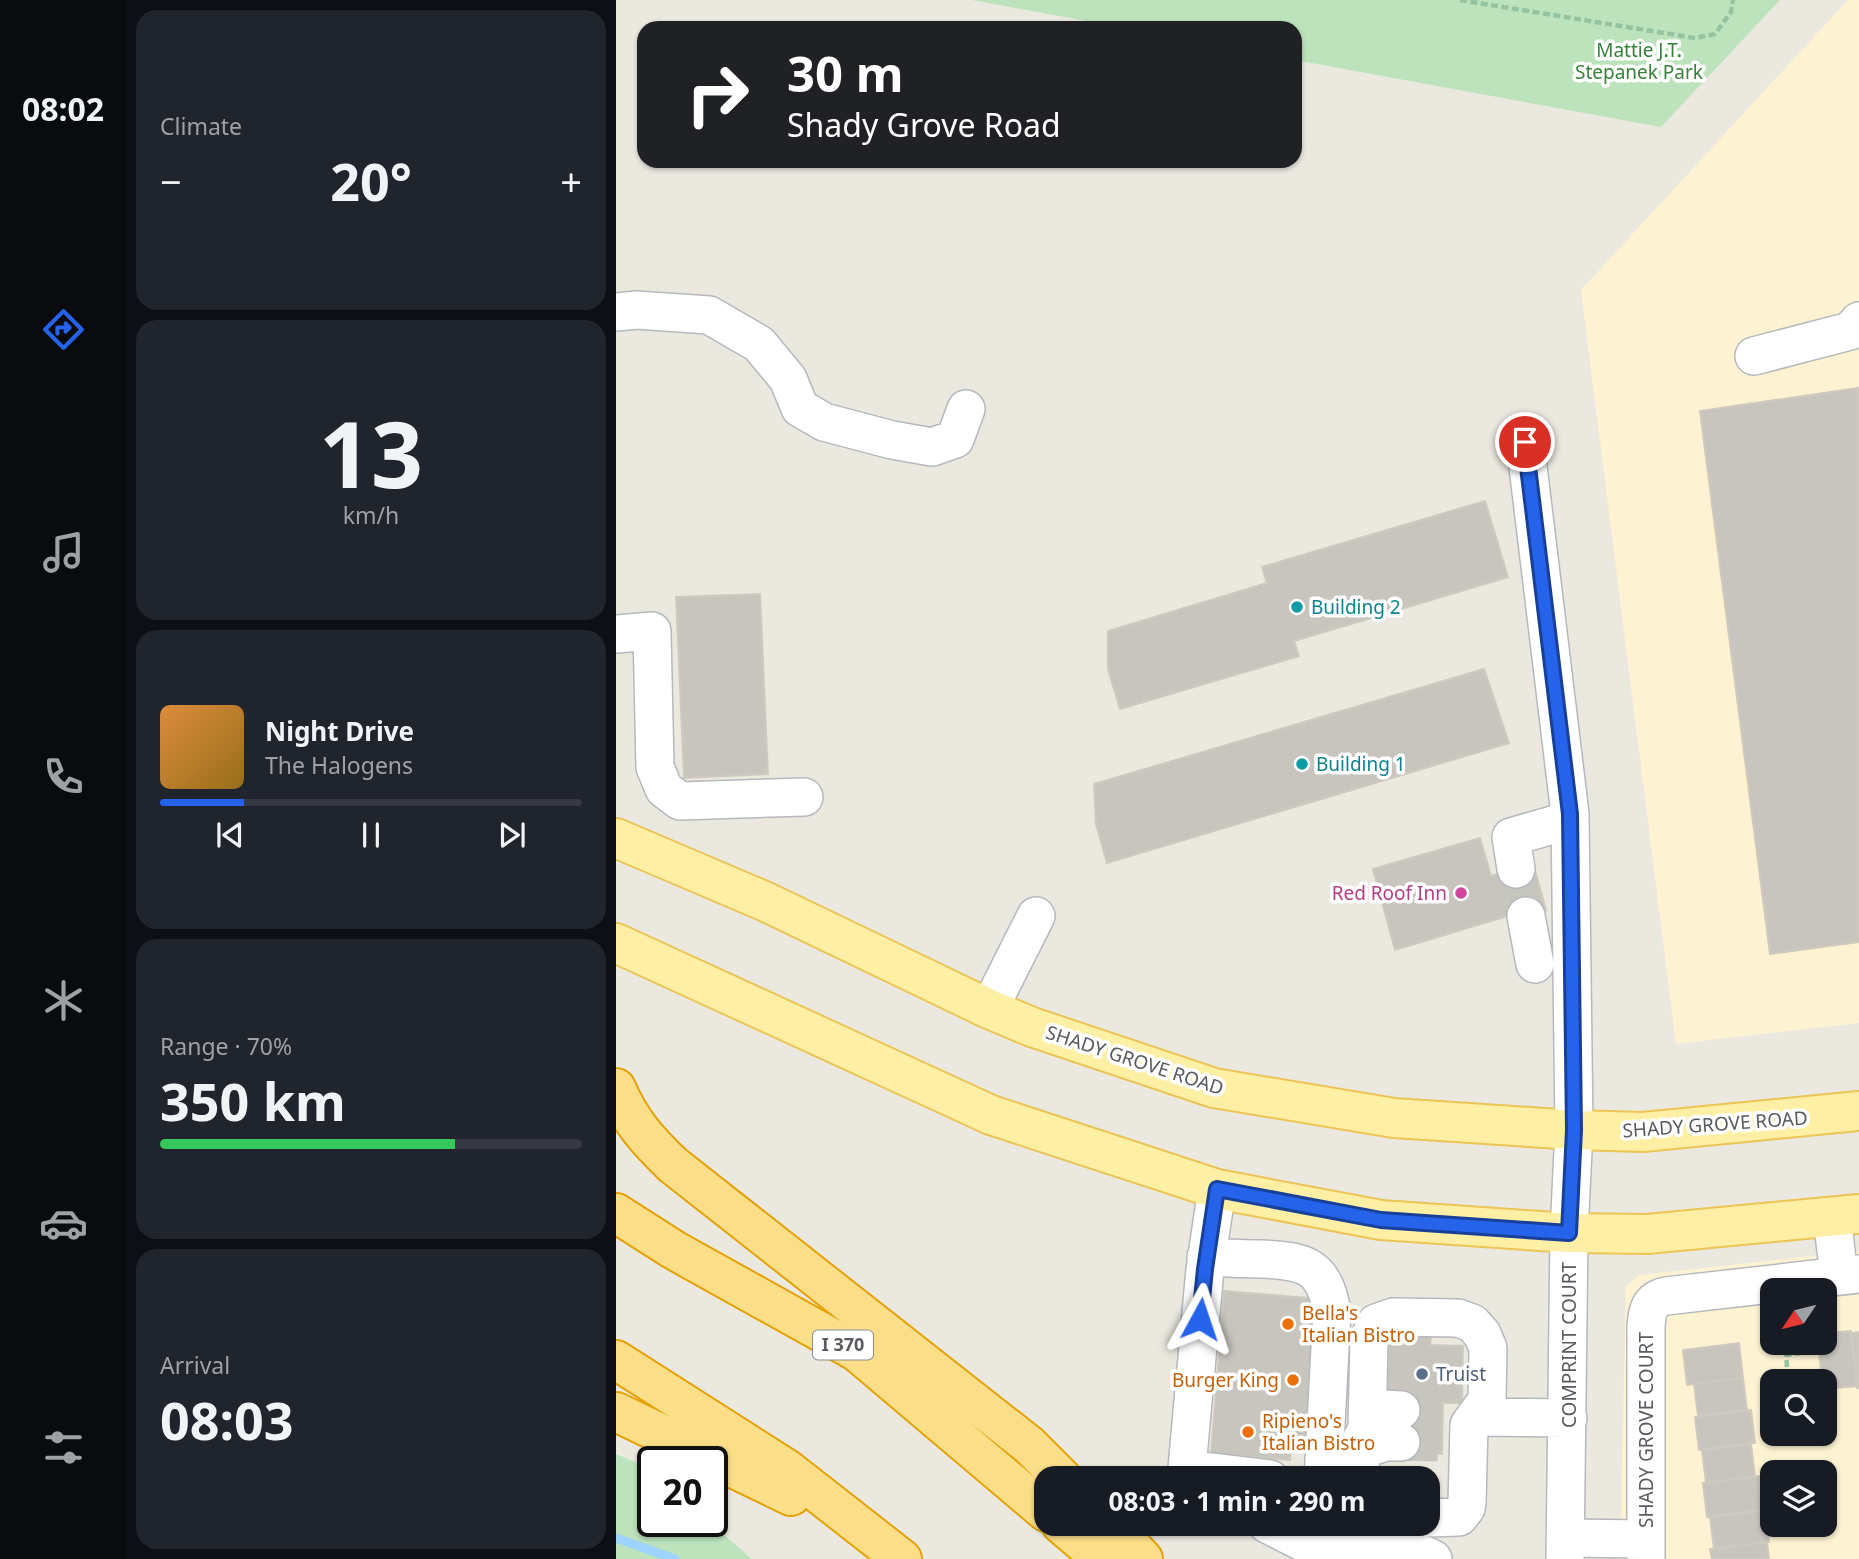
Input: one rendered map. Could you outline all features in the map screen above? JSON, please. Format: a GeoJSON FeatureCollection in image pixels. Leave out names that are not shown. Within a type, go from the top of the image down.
{"type":"FeatureCollection","features":[{"type":"Feature","properties":{"kind":"highway"},"geometry":{"type":"LineString","coordinates":[[616,1088],[645,1138],[673,1165],[1008,1429],[1049,1466]]}},
{"type":"Feature","properties":{"kind":"highway","name":"I 370"},"geometry":{"type":"LineString","coordinates":[[616,1213],[674,1250],[857,1352],[1034,1502]]}},
{"type":"Feature","properties":{"kind":"highway"},"geometry":{"type":"LineString","coordinates":[[616,1360],[788,1469],[890,1549]]}},
{"type":"Feature","properties":{"kind":"highway"},"geometry":{"type":"LineString","coordinates":[[616,1412],[890,1549]]}},
{"type":"Feature","properties":{"kind":"highway"},"geometry":{"type":"LineString","coordinates":[[1075,1536],[1102,1559]]}},
{"type":"Feature","properties":{"kind":"highway"},"geometry":{"type":"LineString","coordinates":[[1121,1536],[1143,1559]]}},
{"type":"Feature","properties":{"kind":"main road","name":"SHADY GROVE ROAD"},"geometry":{"type":"LineString","coordinates":[[616,838],[764,901],[1032,1027],[1214,1088],[1394,1118],[1574,1130],[1643,1132],[1859,1111]]}},
{"type":"Feature","properties":{"kind":"main road"},"geometry":{"type":"LineString","coordinates":[[616,943],[991,1115],[1217,1189],[1381,1220],[1569,1233],[1647,1234],[1845,1216]]}},
{"type":"Feature","properties":{"kind":"street"},"geometry":{"type":"LineString","coordinates":[[616,312],[636,310],[709,315],[759,344],[788,379],[800,408],[824,422],[892,440],[932,447],[955,439],[966,409]]}},
{"type":"Feature","properties":{"kind":"street"},"geometry":{"type":"LineString","coordinates":[[1754,356],[1850,331],[1859,321]]}},
{"type":"Feature","properties":{"kind":"street","name":"COMPRINT COURT"},"geometry":{"type":"LineString","coordinates":[[1525,442],[1570,820],[1574,1130],[1569,1233],[1566,1548]]}},
{"type":"Feature","properties":{"kind":"street"},"geometry":{"type":"LineString","coordinates":[[616,634],[652,631],[655,767],[664,789],[680,801],[804,797]]}},
{"type":"Feature","properties":{"kind":"street"},"geometry":{"type":"LineString","coordinates":[[1516,869],[1510,837],[1570,820]]}},
{"type":"Feature","properties":{"kind":"street"},"geometry":{"type":"LineString","coordinates":[[989,1009],[1036,916]]}},
{"type":"Feature","properties":{"kind":"street"},"geometry":{"type":"LineString","coordinates":[[1526,916],[1535,964]]}},
{"type":"Feature","properties":{"kind":"street"},"geometry":{"type":"LineString","coordinates":[[1187,1466],[1206,1257],[1217,1189]]}},
{"type":"Feature","properties":{"kind":"street"},"geometry":{"type":"LineString","coordinates":[[1845,1216],[1849,1275]]}},
{"type":"Feature","properties":{"kind":"street"},"geometry":{"type":"LineString","coordinates":[[1206,1257],[1293,1260],[1309,1267],[1326,1286],[1332,1312],[1323,1465]]}},
{"type":"Feature","properties":{"kind":"street","name":"SHADY GROVE COURT"},"geometry":{"type":"LineString","coordinates":[[1646,1549],[1646,1327],[1650,1305],[1666,1296],[1849,1275]]}},
{"type":"Feature","properties":{"kind":"street"},"geometry":{"type":"LineString","coordinates":[[1380,1436],[1369,1339],[1376,1324],[1392,1317],[1458,1318],[1472,1323],[1482,1334],[1488,1348],[1487,1403],[1460,1425]]}},
{"type":"Feature","properties":{"kind":"street"},"geometry":{"type":"LineString","coordinates":[[1460,1425],[1568,1418]]}},
{"type":"Feature","properties":{"kind":"street"},"geometry":{"type":"LineString","coordinates":[[1440,1518],[1453,1518],[1463,1513],[1466,1508],[1460,1425]]}},
{"type":"Feature","properties":{"kind":"street"},"geometry":{"type":"LineString","coordinates":[[1291,1536],[1328,1555],[1348,1559]]}},
{"type":"Feature","properties":{"kind":"street"},"geometry":{"type":"LineString","coordinates":[[1338,1536],[1413,1550],[1433,1559]]}},
{"type":"Feature","properties":{"kind":"street"},"geometry":{"type":"LineString","coordinates":[[1566,1548],[1646,1549]]}},
{"type":"Feature","properties":{"kind":"path"},"geometry":{"type":"LineString","coordinates":[[1460,0],[1695,38],[1715,34],[1731,12],[1733,0]]}},
{"type":"Feature","properties":{"kind":"path"},"geometry":{"type":"LineString","coordinates":[[1777,1359],[1786,1357],[1787,1367]]}},
{"type":"Feature","properties":{"kind":"shaded area"},"geometry":{"type":"Polygon","coordinates":[[[1848,0],[1859,0],[1859,1023],[1676,1044],[1581,290],[1848,0]]]}},
{"type":"Feature","properties":{"kind":"shaded area"},"geometry":{"type":"Polygon","coordinates":[[[1859,1251],[1859,1559],[1620,1559],[1626,1286],[1639,1275],[1859,1251]]]}},
{"type":"Feature","properties":{"kind":"green space","name":"Mattie J.T. Stepanek Park"},"geometry":{"type":"Polygon","coordinates":[[[972,0],[1780,0],[1661,127],[1302,61],[1302,21],[1086,21],[972,0]]]}},
{"type":"Feature","properties":{"kind":"green space"},"geometry":{"type":"Polygon","coordinates":[[[616,1454],[637,1463],[637,1537],[727,1537],[752,1559],[616,1559],[616,1454]]]}},
{"type":"Feature","properties":{"kind":"building"},"geometry":{"type":"Polygon","coordinates":[[[1858,388],[1859,942],[1770,954],[1700,411],[1858,388]]]}},
{"type":"Feature","properties":{"kind":"building","name":"Building 2"},"geometry":{"type":"Polygon","coordinates":[[[1485,501],[1508,577],[1294,641],[1299,656],[1120,709],[1108,669],[1108,631],[1267,583],[1262,567],[1485,501]]]}},
{"type":"Feature","properties":{"kind":"building"},"geometry":{"type":"Polygon","coordinates":[[[760,594],[768,774],[684,778],[676,597],[760,594]]]}},
{"type":"Feature","properties":{"kind":"building","name":"Building 1"},"geometry":{"type":"Polygon","coordinates":[[[1484,669],[1509,743],[1107,863],[1096,824],[1094,784],[1484,669]]]}},
{"type":"Feature","properties":{"kind":"building","name":"Red Roof Inn"},"geometry":{"type":"Polygon","coordinates":[[[1480,838],[1491,876],[1533,863],[1546,910],[1516,919],[1514,914],[1395,950],[1373,869],[1480,838]]]}},
{"type":"Feature","properties":{"kind":"building"},"geometry":{"type":"Polygon","coordinates":[[[1224,1291],[1319,1299],[1317,1423],[1307,1422],[1305,1446],[1291,1445],[1290,1460],[1211,1453],[1224,1291]]]}},
{"type":"Feature","properties":{"kind":"building"},"geometry":{"type":"Polygon","coordinates":[[[1851,1331],[1857,1386],[1837,1388],[1837,1369],[1821,1369],[1819,1355],[1838,1354],[1838,1332],[1851,1331]]]}},
{"type":"Feature","properties":{"kind":"building"},"geometry":{"type":"Polygon","coordinates":[[[1859,1332],[1859,1388],[1857,1388],[1851,1333],[1859,1332]]]}},
{"type":"Feature","properties":{"kind":"building","name":"Truist"},"geometry":{"type":"Polygon","coordinates":[[[1414,1336],[1431,1336],[1430,1345],[1463,1346],[1462,1403],[1381,1402],[1382,1344],[1414,1344],[1414,1336]]]}},
{"type":"Feature","properties":{"kind":"building"},"geometry":{"type":"Polygon","coordinates":[[[1739,1343],[1743,1378],[1687,1385],[1683,1350],[1739,1343]]]}},
{"type":"Feature","properties":{"kind":"building"},"geometry":{"type":"Polygon","coordinates":[[[1743,1378],[1747,1410],[1698,1416],[1694,1384],[1743,1378]]]}},
{"type":"Feature","properties":{"kind":"building"},"geometry":{"type":"Polygon","coordinates":[[[1401,1402],[1443,1403],[1442,1454],[1401,1453],[1401,1402]]]}},
{"type":"Feature","properties":{"kind":"building"},"geometry":{"type":"Polygon","coordinates":[[[1751,1410],[1755,1443],[1699,1450],[1695,1417],[1751,1410]]]}},
{"type":"Feature","properties":{"kind":"building"},"geometry":{"type":"Polygon","coordinates":[[[1751,1444],[1755,1477],[1706,1483],[1702,1450],[1751,1444]]]}},
{"type":"Feature","properties":{"kind":"building"},"geometry":{"type":"Polygon","coordinates":[[[1759,1476],[1760,1510],[1707,1517],[1703,1483],[1759,1476]]]}},
{"type":"Feature","properties":{"kind":"building"},"geometry":{"type":"Polygon","coordinates":[[[1760,1511],[1760,1537],[1768,1537],[1769,1542],[1714,1549],[1710,1517],[1760,1511]]]}},
{"type":"Feature","properties":{"kind":"building"},"geometry":{"type":"Polygon","coordinates":[[[1767,1542],[1769,1559],[1712,1559],[1710,1549],[1767,1542]]]}},
{"type":"Feature","properties":{"kind":"waterway"},"geometry":{"type":"LineString","coordinates":[[616,1538],[675,1559]]}},
{"type":"Feature","properties":{"kind":"tunnel"},"geometry":{"type":"LineString","coordinates":[[1516,869],[1526,916]]}},
{"type":"Feature","properties":{"kind":"tunnel"},"geometry":{"type":"LineString","coordinates":[[1401,1410],[1442,1410]]}},
{"type":"Feature","properties":{"kind":"tunnel"},"geometry":{"type":"LineString","coordinates":[[1401,1442],[1442,1443]]}},
{"type":"Feature","properties":{"kind":"place","name":"Building 2"},"geometry":{"type":"Point","coordinates":[1297,607]}},
{"type":"Feature","properties":{"kind":"place","name":"Building 1"},"geometry":{"type":"Point","coordinates":[1302,764]}},
{"type":"Feature","properties":{"kind":"place","name":"Red Roof Inn"},"geometry":{"type":"Point","coordinates":[1461,893]}},
{"type":"Feature","properties":{"kind":"place","name":"Bella's Italian Bistro"},"geometry":{"type":"Point","coordinates":[1288,1324]}},
{"type":"Feature","properties":{"kind":"place","name":"Truist"},"geometry":{"type":"Point","coordinates":[1422,1374]}},
{"type":"Feature","properties":{"kind":"place","name":"Burger King"},"geometry":{"type":"Point","coordinates":[1293,1380]}},
{"type":"Feature","properties":{"kind":"place","name":"Ripieno's Italian Bistro"},"geometry":{"type":"Point","coordinates":[1248,1432]}},
{"type":"Feature","properties":{"kind":"route"},"geometry":{"type":"LineString","coordinates":[[1200,1319],[1217,1189],[1381,1220],[1569,1233],[1574,1130],[1570,814],[1525,442]]}}]}
